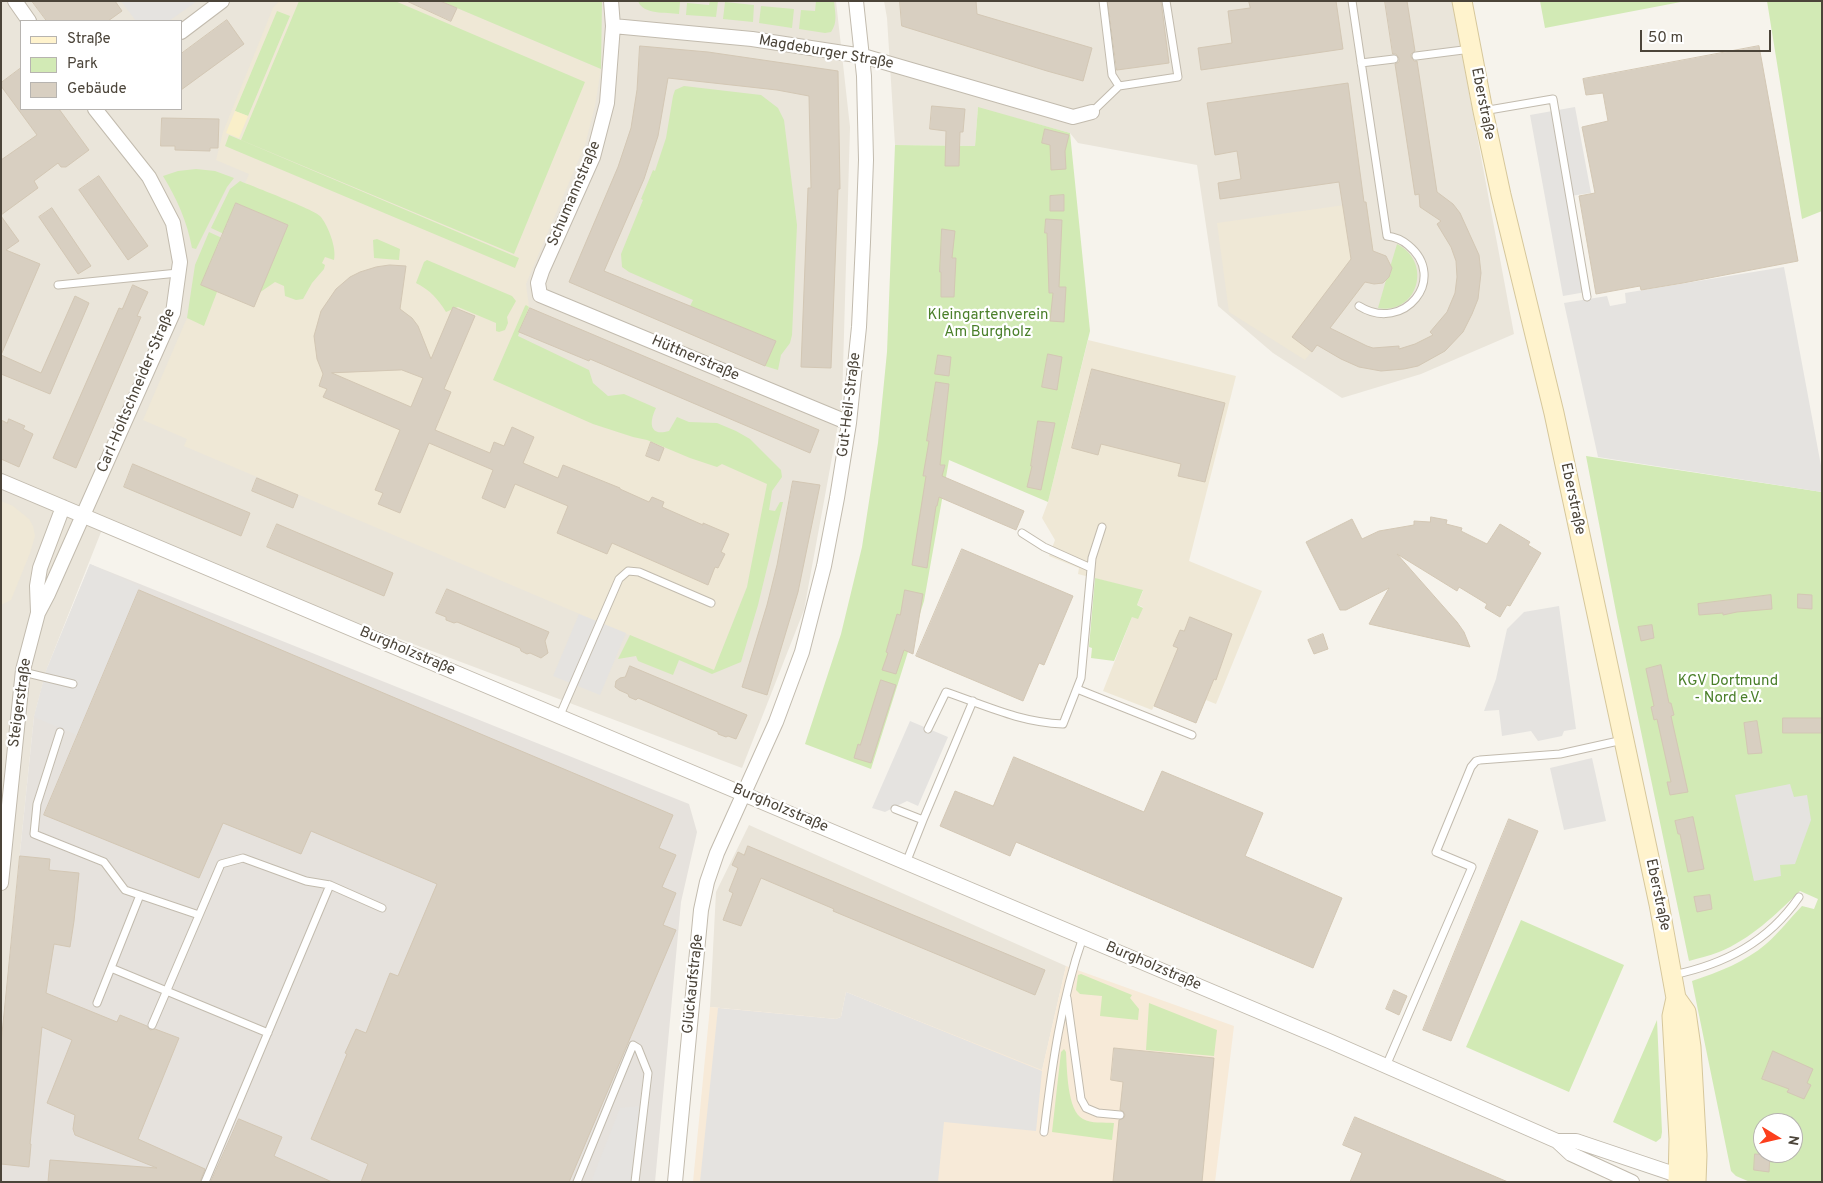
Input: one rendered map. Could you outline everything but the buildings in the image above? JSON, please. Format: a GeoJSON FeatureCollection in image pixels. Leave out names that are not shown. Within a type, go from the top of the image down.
{"type":"FeatureCollection","features":[{"type":"Feature","properties":{"kind":"street"},"geometry":{"type":"LineString","coordinates":[[15,1],[29,20]]}},
{"type":"Feature","properties":{"kind":"street"},"geometry":{"type":"LineString","coordinates":[[182,31],[222,1]]}},
{"type":"Feature","properties":{"kind":"street","name":"Schumannstraße"},"geometry":{"type":"LineString","coordinates":[[540,295],[538,283],[542,271],[593,157],[607,104],[613,26],[610,1]]}},
{"type":"Feature","properties":{"kind":"street","name":"Gut-Heil-Straße"},"geometry":{"type":"LineString","coordinates":[[744,794],[787,695],[802,652],[824,566],[849,423],[859,327],[866,160],[863,56],[856,1]]}},
{"type":"Feature","properties":{"kind":"street","name":"Eberstraße"},"geometry":{"type":"LineString","coordinates":[[1462,1],[1503,204],[1554,413],[1672,975],[1676,998],[1672,1016],[1689,1180]]}},
{"type":"Feature","properties":{"kind":"street","name":"Magdeburger Straße"},"geometry":{"type":"LineString","coordinates":[[613,26],[752,39],[863,56],[1073,117],[1092,112]]}},
{"type":"Feature","properties":{"kind":"street","name":"Carl-Holtschneider-Straße"},"geometry":{"type":"LineString","coordinates":[[84,515],[173,313],[180,262],[173,223],[149,177],[95,110]]}},
{"type":"Feature","properties":{"kind":"street","name":"Hüttnerstraße"},"geometry":{"type":"LineString","coordinates":[[540,295],[849,423]]}},
{"type":"Feature","properties":{"kind":"street","name":"Burgholzstraße"},"geometry":{"type":"LineString","coordinates":[[1,481],[560,715],[1558,1141],[1576,1141],[1689,1180]]}},
{"type":"Feature","properties":{"kind":"street","name":"Steigerstraße"},"geometry":{"type":"LineString","coordinates":[[38,613],[37,586],[40,568],[63,507]]}},
{"type":"Feature","properties":{"kind":"street","name":"Steigerstraße"},"geometry":{"type":"LineString","coordinates":[[1,883],[22,672],[38,613],[84,515]]}},
{"type":"Feature","properties":{"kind":"street","name":"Glückaufstraße"},"geometry":{"type":"LineString","coordinates":[[675,1182],[701,910],[706,882],[744,794]]}},
{"type":"Feature","properties":{"kind":"street","name":"Burgholzstraße"},"geometry":{"type":"LineString","coordinates":[[1558,1141],[1570,1154],[1632,1182]]}},
{"type":"Feature","properties":{"kind":"lane"},"geometry":{"type":"LineString","coordinates":[[1103,1],[1112,75],[1119,86]]}},
{"type":"Feature","properties":{"kind":"lane"},"geometry":{"type":"LineString","coordinates":[[1092,112],[1119,86],[1178,76],[1166,1]]}},
{"type":"Feature","properties":{"kind":"lane"},"geometry":{"type":"LineString","coordinates":[[1352,1],[1387,236],[1402,240],[1417,252],[1424,269],[1424,281],[1417,299],[1408,307],[1393,314],[1374,313],[1359,306]]}},
{"type":"Feature","properties":{"kind":"lane"},"geometry":{"type":"LineString","coordinates":[[1416,56],[1471,49]]}},
{"type":"Feature","properties":{"kind":"lane"},"geometry":{"type":"LineString","coordinates":[[1361,64],[1394,59]]}},
{"type":"Feature","properties":{"kind":"lane"},"geometry":{"type":"LineString","coordinates":[[1483,111],[1553,99],[1587,297]]}},
{"type":"Feature","properties":{"kind":"lane"},"geometry":{"type":"LineString","coordinates":[[58,285],[178,273]]}},
{"type":"Feature","properties":{"kind":"lane"},"geometry":{"type":"LineString","coordinates":[[928,729],[946,692],[1016,717],[1046,723],[1063,724],[1081,678],[1092,558],[1102,527]]}},
{"type":"Feature","properties":{"kind":"lane"},"geometry":{"type":"LineString","coordinates":[[1022,533],[1044,547],[1091,568]]}},
{"type":"Feature","properties":{"kind":"lane"},"geometry":{"type":"LineString","coordinates":[[560,715],[619,579],[628,571],[639,572],[711,603]]}},
{"type":"Feature","properties":{"kind":"lane"},"geometry":{"type":"LineString","coordinates":[[22,672],[73,684]]}},
{"type":"Feature","properties":{"kind":"lane"},"geometry":{"type":"LineString","coordinates":[[1077,690],[1192,735]]}},
{"type":"Feature","properties":{"kind":"lane"},"geometry":{"type":"LineString","coordinates":[[906,863],[973,701]]}},
{"type":"Feature","properties":{"kind":"lane"},"geometry":{"type":"LineString","coordinates":[[60,732],[37,804],[34,834],[104,862],[126,890],[199,915]]}},
{"type":"Feature","properties":{"kind":"lane"},"geometry":{"type":"LineString","coordinates":[[1386,1066],[1472,867],[1436,852],[1471,767],[1476,761],[1480,760],[1560,754],[1624,740]]}},
{"type":"Feature","properties":{"kind":"lane"},"geometry":{"type":"LineString","coordinates":[[895,809],[923,820]]}},
{"type":"Feature","properties":{"kind":"lane"},"geometry":{"type":"LineString","coordinates":[[152,1025],[221,864],[243,858],[306,881],[330,886],[382,908]]}},
{"type":"Feature","properties":{"kind":"lane"},"geometry":{"type":"LineString","coordinates":[[205,1182],[330,886]]}},
{"type":"Feature","properties":{"kind":"lane"},"geometry":{"type":"LineString","coordinates":[[97,1003],[140,895]]}},
{"type":"Feature","properties":{"kind":"lane"},"geometry":{"type":"LineString","coordinates":[[1672,975],[1714,964],[1745,948],[1778,924],[1799,897]]}},
{"type":"Feature","properties":{"kind":"lane"},"geometry":{"type":"LineString","coordinates":[[1044,1132],[1057,1035],[1074,963],[1083,937]]}},
{"type":"Feature","properties":{"kind":"lane"},"geometry":{"type":"LineString","coordinates":[[111,968],[268,1032]]}},
{"type":"Feature","properties":{"kind":"lane"},"geometry":{"type":"LineString","coordinates":[[1067,993],[1081,1099],[1086,1108],[1098,1113],[1120,1115]]}},
{"type":"Feature","properties":{"kind":"lane"},"geometry":{"type":"LineString","coordinates":[[577,1182],[633,1045],[638,1048],[648,1073],[635,1182]]}},
{"type":"Feature","properties":{"kind":"shaded area"},"geometry":{"type":"Polygon","coordinates":[[[1,1],[836,1],[850,127],[842,403],[804,610],[742,768],[103,527],[46,671],[34,717],[1,1036],[1,1]]]}},
{"type":"Feature","properties":{"kind":"shaded area"},"geometry":{"type":"Polygon","coordinates":[[[121,1],[197,1],[170,20],[135,20],[121,1]]]}},
{"type":"Feature","properties":{"kind":"shaded area"},"geometry":{"type":"Polygon","coordinates":[[[279,1],[441,1],[601,69],[595,106],[585,145],[526,284],[529,307],[503,371],[768,484],[747,587],[714,671],[184,446],[187,439],[143,420],[249,174],[216,160],[223,132],[273,8],[279,1]]]}},
{"type":"Feature","properties":{"kind":"shaded area"},"geometry":{"type":"Polygon","coordinates":[[[884,1],[1452,1],[1514,334],[1421,374],[1342,398],[1273,353],[1218,306],[1197,165],[1078,143],[1070,133],[978,108],[975,146],[895,145],[887,18],[884,1]]]}},
{"type":"Feature","properties":{"kind":"shaded area"},"geometry":{"type":"Polygon","coordinates":[[[1575,107],[1591,193],[1570,196],[1586,292],[1563,296],[1530,115],[1575,107]]]}},
{"type":"Feature","properties":{"kind":"shaded area"},"geometry":{"type":"Polygon","coordinates":[[[1366,202],[1374,252],[1383,254],[1389,260],[1392,268],[1391,273],[1383,283],[1374,284],[1366,281],[1305,360],[1229,312],[1217,223],[1366,202]]]}},
{"type":"Feature","properties":{"kind":"shaded area"},"geometry":{"type":"Polygon","coordinates":[[[1784,267],[1822,471],[1822,492],[1598,457],[1564,303],[1607,296],[1610,306],[1626,303],[1625,293],[1784,267]]]}},
{"type":"Feature","properties":{"kind":"shaded area"},"geometry":{"type":"Polygon","coordinates":[[[1088,340],[1236,376],[1189,561],[1262,591],[1216,704],[1206,700],[1196,723],[1154,706],[1152,710],[1103,691],[1132,617],[1143,607],[1137,605],[1143,591],[1078,574],[1079,568],[1049,556],[1055,540],[1042,518],[1048,502],[1088,340]]]}},
{"type":"Feature","properties":{"kind":"shaded area"},"geometry":{"type":"Polygon","coordinates":[[[1,501],[13,506],[29,519],[35,536],[11,600],[1,605],[1,501]]]}},
{"type":"Feature","properties":{"kind":"shaded area"},"geometry":{"type":"Polygon","coordinates":[[[90,564],[689,804],[697,832],[681,902],[655,1182],[1,1182],[1,1036],[34,717],[46,671],[90,564]]]}},
{"type":"Feature","properties":{"kind":"shaded area"},"geometry":{"type":"Polygon","coordinates":[[[90,564],[140,586],[77,735],[34,717],[46,671],[90,564]]]}},
{"type":"Feature","properties":{"kind":"shaded area"},"geometry":{"type":"Polygon","coordinates":[[[1559,606],[1576,729],[1564,731],[1562,736],[1538,741],[1531,731],[1502,736],[1499,710],[1484,711],[1496,679],[1507,629],[1524,612],[1559,606]]]}},
{"type":"Feature","properties":{"kind":"shaded area"},"geometry":{"type":"Polygon","coordinates":[[[579,614],[626,633],[600,695],[553,676],[579,614]]]}},
{"type":"Feature","properties":{"kind":"shaded area"},"geometry":{"type":"Polygon","coordinates":[[[910,721],[948,737],[918,806],[907,801],[885,812],[872,808],[910,721]]]}},
{"type":"Feature","properties":{"kind":"shaded area"},"geometry":{"type":"Polygon","coordinates":[[[1592,758],[1606,821],[1564,830],[1550,768],[1592,758]]]}},
{"type":"Feature","properties":{"kind":"shaded area"},"geometry":{"type":"Polygon","coordinates":[[[1790,784],[1794,797],[1807,795],[1811,820],[1795,864],[1780,865],[1781,876],[1754,881],[1735,795],[1790,784]]]}},
{"type":"Feature","properties":{"kind":"shaded area"},"geometry":{"type":"Polygon","coordinates":[[[749,825],[1066,966],[1042,1071],[846,992],[841,1017],[836,1019],[710,1007],[716,892],[749,825]]]}},
{"type":"Feature","properties":{"kind":"shaded area"},"geometry":{"type":"Polygon","coordinates":[[[1066,966],[1234,1026],[1215,1182],[693,1182],[710,1007],[836,1019],[841,1017],[846,992],[1042,1070],[1066,966]]]}},
{"type":"Feature","properties":{"kind":"shaded area"},"geometry":{"type":"Polygon","coordinates":[[[846,992],[1042,1071],[1036,1131],[944,1122],[938,1182],[700,1182],[718,1008],[836,1019],[841,1017],[846,992]]]}},
{"type":"Feature","properties":{"kind":"shaded area"},"geometry":{"type":"Polygon","coordinates":[[[640,1106],[630,1182],[591,1182],[620,1108],[640,1106]]]}},
{"type":"Feature","properties":{"kind":"green space"},"geometry":{"type":"Polygon","coordinates":[[[299,1],[395,1],[585,82],[514,254],[241,140],[299,1]]]}},
{"type":"Feature","properties":{"kind":"green space"},"geometry":{"type":"Polygon","coordinates":[[[441,1],[602,1],[601,69],[457,8],[441,1]]]}},
{"type":"Feature","properties":{"kind":"green space"},"geometry":{"type":"Polygon","coordinates":[[[638,1],[680,2],[679,14],[650,11],[645,9],[638,1]]]}},
{"type":"Feature","properties":{"kind":"green space"},"geometry":{"type":"Polygon","coordinates":[[[710,1],[718,1],[716,17],[686,15],[687,3],[709,5],[710,1]]]}},
{"type":"Feature","properties":{"kind":"green space"},"geometry":{"type":"Polygon","coordinates":[[[816,1],[834,1],[835,21],[831,32],[825,33],[799,29],[801,10],[815,11],[816,1]]]}},
{"type":"Feature","properties":{"kind":"green space"},"geometry":{"type":"Polygon","coordinates":[[[1540,1],[1686,1],[1545,28],[1540,1]]]}},
{"type":"Feature","properties":{"kind":"green space"},"geometry":{"type":"Polygon","coordinates":[[[1767,1],[1822,1],[1822,211],[1802,219],[1767,1]]]}},
{"type":"Feature","properties":{"kind":"green space"},"geometry":{"type":"Polygon","coordinates":[[[725,2],[754,5],[753,22],[723,19],[725,2]]]}},
{"type":"Feature","properties":{"kind":"green space"},"geometry":{"type":"Polygon","coordinates":[[[761,6],[794,9],[792,28],[759,23],[761,6]]]}},
{"type":"Feature","properties":{"kind":"green space"},"geometry":{"type":"Polygon","coordinates":[[[277,11],[290,16],[248,116],[235,111],[277,11]]]}},
{"type":"Feature","properties":{"kind":"green space"},"geometry":{"type":"Polygon","coordinates":[[[684,86],[761,95],[778,108],[784,120],[797,225],[792,335],[790,343],[781,355],[778,370],[765,366],[776,341],[690,306],[693,300],[629,272],[622,267],[621,254],[643,200],[641,199],[653,170],[655,171],[666,138],[675,90],[684,86]]]}},
{"type":"Feature","properties":{"kind":"green space","name":"Kleingartenverein Am Burgholz"},"geometry":{"type":"Polygon","coordinates":[[[978,107],[1070,133],[1090,331],[1048,502],[949,460],[924,601],[871,769],[805,744],[841,634],[862,547],[878,443],[887,352],[895,145],[975,146],[978,107]]]}},
{"type":"Feature","properties":{"kind":"green space"},"geometry":{"type":"Polygon","coordinates":[[[229,135],[519,258],[515,268],[225,146],[229,135]]]}},
{"type":"Feature","properties":{"kind":"green space"},"geometry":{"type":"Polygon","coordinates":[[[196,169],[215,171],[234,178],[227,187],[196,249],[192,248],[181,210],[163,176],[178,171],[196,169]]]}},
{"type":"Feature","properties":{"kind":"green space"},"geometry":{"type":"Polygon","coordinates":[[[240,181],[316,213],[326,225],[333,243],[334,260],[325,257],[322,263],[325,265],[324,269],[312,283],[303,299],[296,300],[285,296],[284,286],[275,282],[259,293],[288,225],[236,203],[231,217],[229,217],[231,218],[226,223],[228,224],[224,234],[211,228],[230,189],[240,181]]]}},
{"type":"Feature","properties":{"kind":"green space"},"geometry":{"type":"Polygon","coordinates":[[[209,232],[222,238],[211,264],[209,264],[217,292],[204,326],[187,318],[195,265],[209,232]]]}},
{"type":"Feature","properties":{"kind":"green space"},"geometry":{"type":"Polygon","coordinates":[[[377,239],[400,249],[399,260],[374,258],[373,240],[377,239]]]}},
{"type":"Feature","properties":{"kind":"green space"},"geometry":{"type":"Polygon","coordinates":[[[1397,244],[1408,252],[1415,263],[1416,285],[1411,296],[1403,303],[1392,308],[1378,308],[1386,280],[1391,273],[1391,264],[1397,244]]]}},
{"type":"Feature","properties":{"kind":"green space"},"geometry":{"type":"Polygon","coordinates":[[[427,260],[512,296],[516,301],[507,317],[508,323],[505,330],[496,331],[496,323],[458,307],[446,312],[433,295],[416,283],[424,262],[427,260]]]}},
{"type":"Feature","properties":{"kind":"green space"},"geometry":{"type":"Polygon","coordinates":[[[526,305],[529,307],[518,336],[589,370],[593,383],[608,396],[624,394],[656,408],[652,418],[654,430],[658,432],[669,431],[677,417],[689,422],[717,423],[750,439],[781,470],[782,477],[772,491],[769,510],[775,511],[780,502],[783,502],[758,605],[741,662],[712,674],[679,660],[673,675],[638,661],[636,656],[618,659],[630,635],[714,670],[747,587],[767,484],[722,464],[717,467],[647,440],[593,424],[493,380],[526,305]]]}},
{"type":"Feature","properties":{"kind":"green space","name":"KGV Dortmund - Nord e.V."},"geometry":{"type":"Polygon","coordinates":[[[1586,456],[1822,492],[1822,1182],[1750,1182],[1736,1176],[1731,1171],[1692,981],[1722,970],[1749,956],[1771,940],[1802,906],[1814,909],[1818,899],[1800,891],[1762,926],[1731,947],[1689,961],[1617,617],[1586,456]]]}},
{"type":"Feature","properties":{"kind":"green space"},"geometry":{"type":"Polygon","coordinates":[[[1095,578],[1143,590],[1137,605],[1143,608],[1138,619],[1132,617],[1114,661],[1091,658],[1092,648],[1089,647],[1095,578]]]}},
{"type":"Feature","properties":{"kind":"green space"},"geometry":{"type":"Polygon","coordinates":[[[1521,920],[1624,965],[1569,1092],[1466,1047],[1521,920]]]}},
{"type":"Feature","properties":{"kind":"green space"},"geometry":{"type":"Polygon","coordinates":[[[1081,974],[1132,995],[1130,998],[1139,1009],[1138,1020],[1100,1016],[1102,996],[1080,994],[1076,990],[1078,975],[1081,974]]]}},
{"type":"Feature","properties":{"kind":"green space"},"geometry":{"type":"Polygon","coordinates":[[[1149,1003],[1217,1030],[1214,1056],[1146,1050],[1149,1003]]]}},
{"type":"Feature","properties":{"kind":"green space"},"geometry":{"type":"Polygon","coordinates":[[[1657,1020],[1662,1132],[1661,1138],[1656,1142],[1613,1122],[1657,1020]]]}},
{"type":"Feature","properties":{"kind":"green space"},"geometry":{"type":"Polygon","coordinates":[[[1064,1049],[1066,1052],[1069,1088],[1074,1107],[1078,1114],[1086,1121],[1114,1123],[1112,1140],[1052,1132],[1061,1052],[1064,1049]]]}},
{"type":"Feature","properties":{"kind":"sand"},"geometry":{"type":"Polygon","coordinates":[[[235,111],[248,116],[239,138],[226,133],[235,111]]]}}]}
